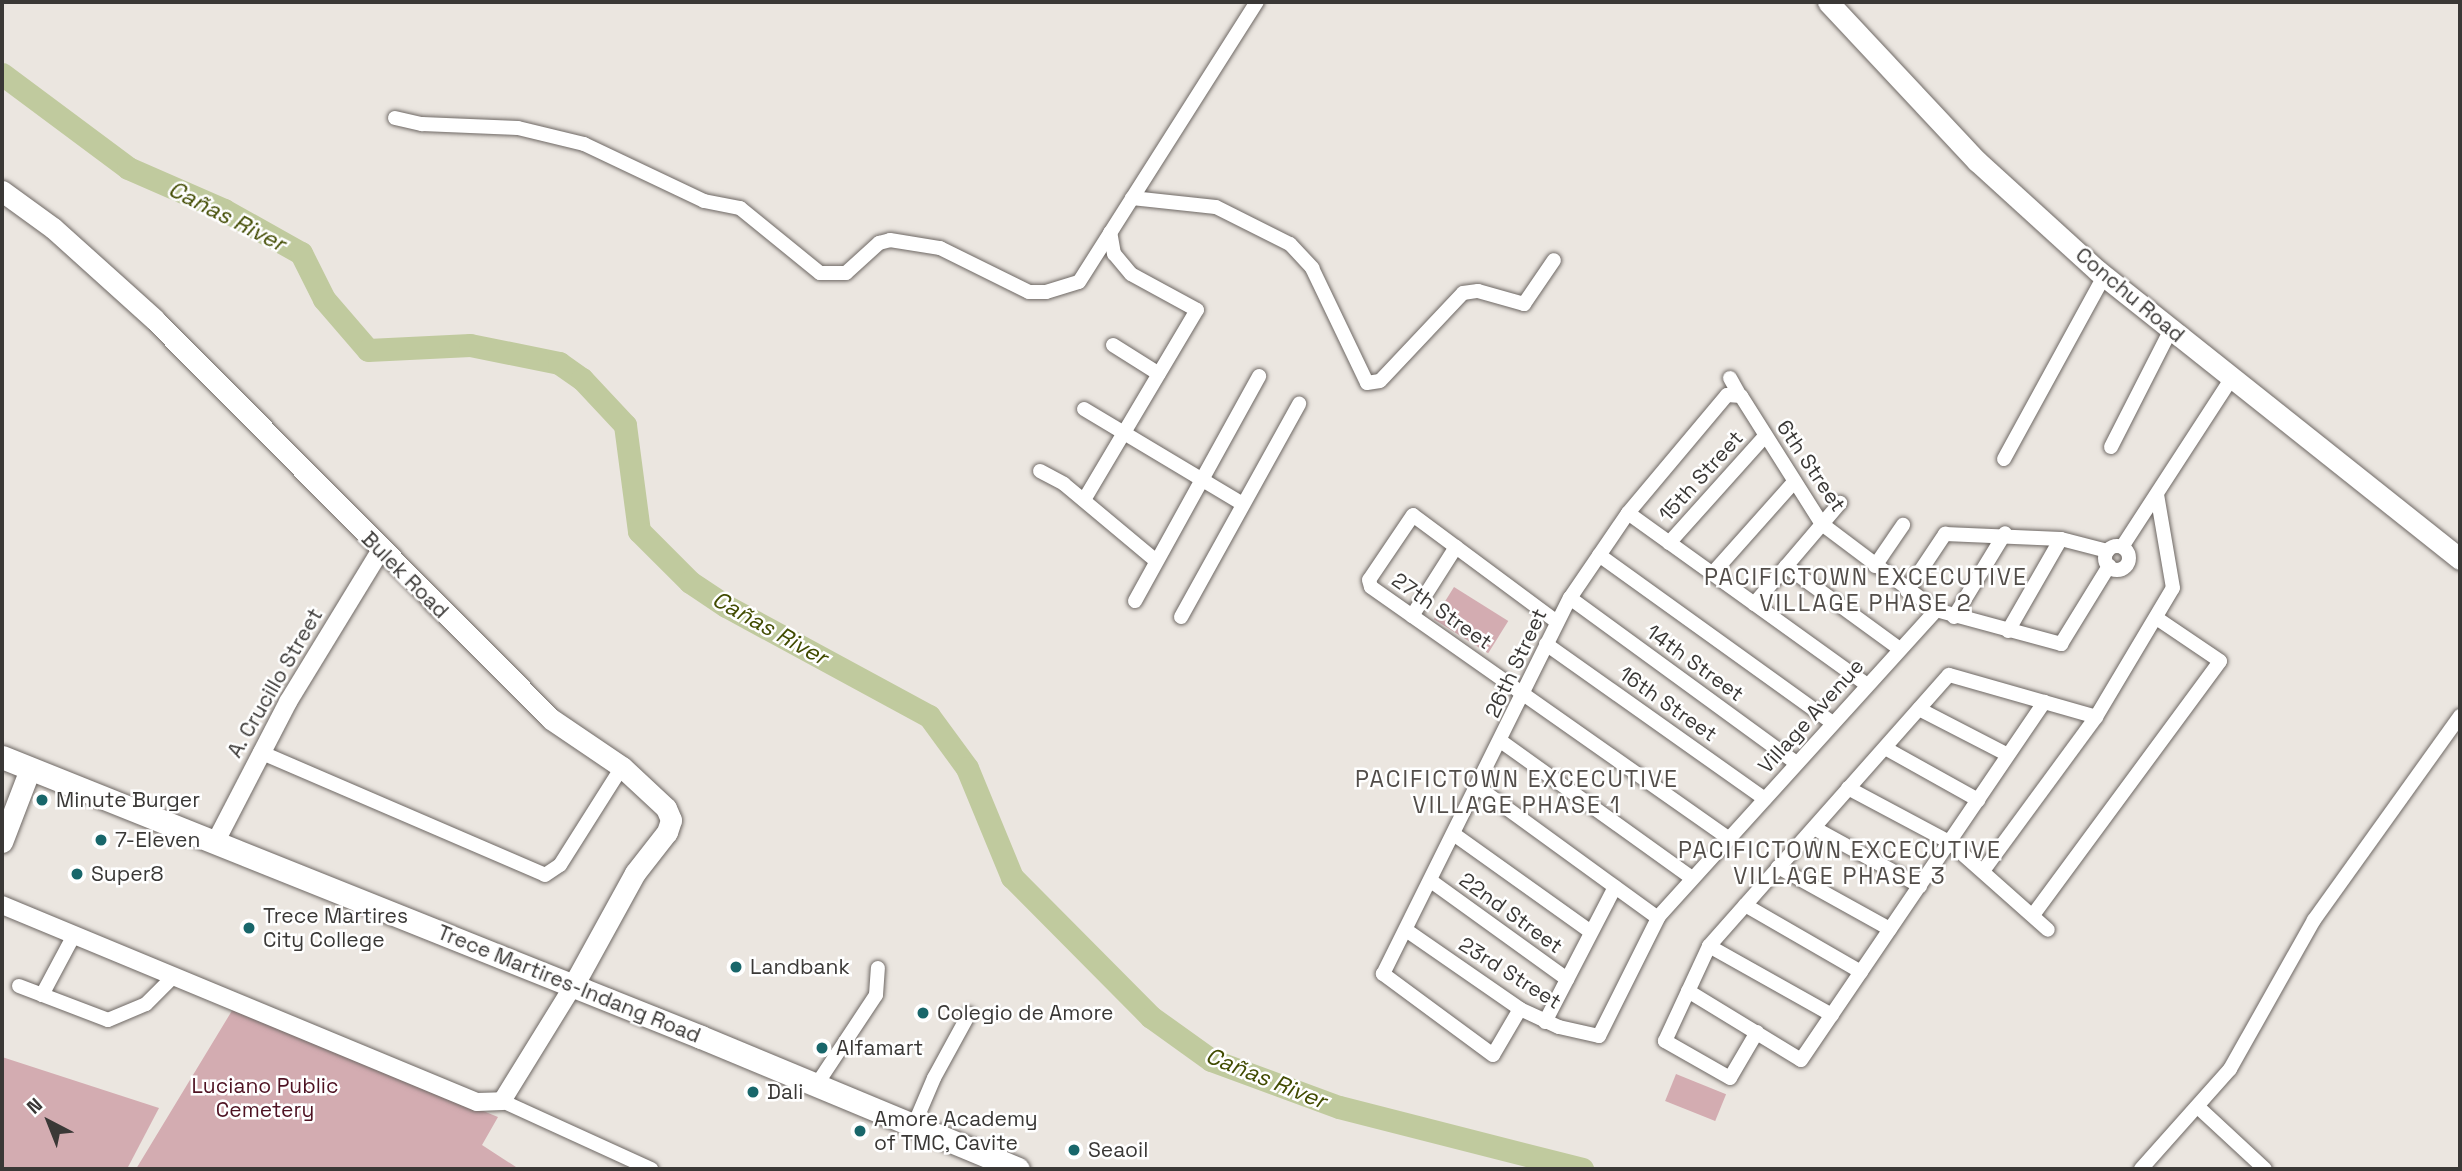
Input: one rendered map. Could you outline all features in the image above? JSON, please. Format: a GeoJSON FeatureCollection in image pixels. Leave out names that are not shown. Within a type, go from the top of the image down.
{"type":"FeatureCollection","features":[{"type":"Feature","properties":{"kind":"main road","name":"Conchu Road"},"geometry":{"type":"LineString","coordinates":[[1828,2],[1977,161],[2104,276],[2460,559]]}},
{"type":"Feature","properties":{"kind":"main road","name":"Bulek Road"},"geometry":{"type":"LineString","coordinates":[[2,191],[53,228],[155,320],[380,551],[551,719],[622,766],[658,797],[671,820],[661,843],[625,890],[573,986]]}},
{"type":"Feature","properties":{"kind":"main road","name":"Trece Martires-Indang Road"},"geometry":{"type":"LineString","coordinates":[[2,757],[817,1084],[1018,1169]]}},
{"type":"Feature","properties":{"kind":"main road"},"geometry":{"type":"LineString","coordinates":[[2,842],[30,769]]}},
{"type":"Feature","properties":{"kind":"street"},"geometry":{"type":"LineString","coordinates":[[395,118],[422,124],[518,128],[584,144],[704,201],[740,208],[820,273],[846,273],[879,243],[890,240],[940,248],[1028,292],[1046,292],[1079,282],[1257,2]]}},
{"type":"Feature","properties":{"kind":"street"},"geometry":{"type":"LineString","coordinates":[[1132,198],[1216,207],[1290,244],[1312,268],[1367,383],[1380,381],[1464,293],[1478,291],[1524,304],[1554,260]]}},
{"type":"Feature","properties":{"kind":"street"},"geometry":{"type":"LineString","coordinates":[[1084,500],[1196,310],[1131,274],[1114,254],[1110,232]]}},
{"type":"Feature","properties":{"kind":"street"},"geometry":{"type":"LineString","coordinates":[[2004,459],[2104,276]]}},
{"type":"Feature","properties":{"kind":"street"},"geometry":{"type":"LineString","coordinates":[[2111,447],[2171,329]]}},
{"type":"Feature","properties":{"kind":"street"},"geometry":{"type":"LineString","coordinates":[[1112,345],[1159,374]]}},
{"type":"Feature","properties":{"kind":"street"},"geometry":{"type":"LineString","coordinates":[[1135,601],[1259,376]]}},
{"type":"Feature","properties":{"kind":"street","name":"6th Street"},"geometry":{"type":"LineString","coordinates":[[1730,378],[1733,394],[1765,436],[1822,524],[1907,591],[1936,610]]}},
{"type":"Feature","properties":{"kind":"street"},"geometry":{"type":"LineString","coordinates":[[1907,591],[1945,534],[2006,533],[2061,539],[2107,551],[2122,547],[2231,379]]}},
{"type":"Feature","properties":{"kind":"street","name":"26th Street"},"geometry":{"type":"LineString","coordinates":[[1520,1009],[1493,1055],[1383,974],[1502,742],[1570,598],[1628,513],[1733,394]]}},
{"type":"Feature","properties":{"kind":"street"},"geometry":{"type":"LineString","coordinates":[[1181,617],[1298,404]]}},
{"type":"Feature","properties":{"kind":"street"},"geometry":{"type":"LineString","coordinates":[[1084,409],[1200,482],[1244,504]]}},
{"type":"Feature","properties":{"kind":"street","name":"15th Street"},"geometry":{"type":"LineString","coordinates":[[1669,543],[1765,436]]}},
{"type":"Feature","properties":{"kind":"street"},"geometry":{"type":"LineString","coordinates":[[1040,471],[1084,500],[1156,561]]}},
{"type":"Feature","properties":{"kind":"street"},"geometry":{"type":"LineString","coordinates":[[1712,574],[1794,482]]}},
{"type":"Feature","properties":{"kind":"street"},"geometry":{"type":"LineString","coordinates":[[1983,871],[2096,718],[2158,619],[2173,588],[2157,494]]}},
{"type":"Feature","properties":{"kind":"street"},"geometry":{"type":"LineString","coordinates":[[1754,604],[1840,503]]}},
{"type":"Feature","properties":{"kind":"street"},"geometry":{"type":"LineString","coordinates":[[1628,513],[1867,685]]}},
{"type":"Feature","properties":{"kind":"street","name":"27th Street"},"geometry":{"type":"LineString","coordinates":[[1456,547],[1415,516],[1408,518],[1369,580],[1371,587],[1729,839]]}},
{"type":"Feature","properties":{"kind":"street"},"geometry":{"type":"LineString","coordinates":[[1875,566],[1903,525]]}},
{"type":"Feature","properties":{"kind":"street"},"geometry":{"type":"LineString","coordinates":[[1954,617],[2006,533]]}},
{"type":"Feature","properties":{"kind":"street"},"geometry":{"type":"LineString","coordinates":[[2008,631],[2061,539]]}},
{"type":"Feature","properties":{"kind":"street"},"geometry":{"type":"LineString","coordinates":[[1412,616],[1456,547],[1557,622]]}},
{"type":"Feature","properties":{"kind":"street"},"geometry":{"type":"LineString","coordinates":[[2109,566],[2118,570],[2127,564],[2128,555],[2122,547]]}},
{"type":"Feature","properties":{"kind":"street","name":"A. Crucillo Street"},"geometry":{"type":"LineString","coordinates":[[216,841],[260,752],[380,551]]}},
{"type":"Feature","properties":{"kind":"street"},"geometry":{"type":"LineString","coordinates":[[1936,610],[2061,644],[2109,566],[2107,551]]}},
{"type":"Feature","properties":{"kind":"street"},"geometry":{"type":"LineString","coordinates":[[1599,555],[1832,723]]}},
{"type":"Feature","properties":{"kind":"street"},"geometry":{"type":"LineString","coordinates":[[1786,566],[1900,649]]}},
{"type":"Feature","properties":{"kind":"street","name":"14th Street"},"geometry":{"type":"LineString","coordinates":[[1570,598],[1796,763]]}},
{"type":"Feature","properties":{"kind":"street","name":"Village Avenue"},"geometry":{"type":"LineString","coordinates":[[1599,1036],[1658,918],[1936,610]]}},
{"type":"Feature","properties":{"kind":"street"},"geometry":{"type":"LineString","coordinates":[[2033,915],[2220,661],[2158,619]]}},
{"type":"Feature","properties":{"kind":"street","name":"16th Street"},"geometry":{"type":"LineString","coordinates":[[1546,644],[1765,799]]}},
{"type":"Feature","properties":{"kind":"street"},"geometry":{"type":"LineString","coordinates":[[1757,1032],[1730,1078],[1665,1041],[1709,946],[1949,675],[2096,718]]}},
{"type":"Feature","properties":{"kind":"street"},"geometry":{"type":"LineString","coordinates":[[1688,991],[1801,1060],[2044,702]]}},
{"type":"Feature","properties":{"kind":"street"},"geometry":{"type":"LineString","coordinates":[[1919,709],[2008,755]]}},
{"type":"Feature","properties":{"kind":"street"},"geometry":{"type":"LineString","coordinates":[[2141,1169],[2230,1069],[2314,920],[2460,716]]}},
{"type":"Feature","properties":{"kind":"street"},"geometry":{"type":"LineString","coordinates":[[1502,742],[1692,878]]}},
{"type":"Feature","properties":{"kind":"street"},"geometry":{"type":"LineString","coordinates":[[1885,748],[1978,800]]}},
{"type":"Feature","properties":{"kind":"street"},"geometry":{"type":"LineString","coordinates":[[260,752],[545,875],[560,865],[622,766]]}},
{"type":"Feature","properties":{"kind":"street"},"geometry":{"type":"LineString","coordinates":[[1479,788],[1658,918]]}},
{"type":"Feature","properties":{"kind":"street"},"geometry":{"type":"LineString","coordinates":[[1849,788],[1949,842],[2048,930]]}},
{"type":"Feature","properties":{"kind":"street"},"geometry":{"type":"LineString","coordinates":[[1814,828],[1920,886]]}},
{"type":"Feature","properties":{"kind":"street"},"geometry":{"type":"LineString","coordinates":[[1455,835],[1591,932]]}},
{"type":"Feature","properties":{"kind":"street"},"geometry":{"type":"LineString","coordinates":[[1778,867],[1890,929]]}},
{"type":"Feature","properties":{"kind":"street","name":"22nd Street"},"geometry":{"type":"LineString","coordinates":[[1431,881],[1567,979]]}},
{"type":"Feature","properties":{"kind":"street"},"geometry":{"type":"LineString","coordinates":[[1545,1022],[1615,887]]}},
{"type":"Feature","properties":{"kind":"street"},"geometry":{"type":"LineString","coordinates":[[2,905],[422,1083],[477,1102],[502,1101],[651,1169]]}},
{"type":"Feature","properties":{"kind":"street"},"geometry":{"type":"LineString","coordinates":[[1745,905],[1861,972]]}},
{"type":"Feature","properties":{"kind":"street","name":"23rd Street"},"geometry":{"type":"LineString","coordinates":[[1406,930],[1520,1009],[1545,1022],[1599,1036]]}},
{"type":"Feature","properties":{"kind":"street"},"geometry":{"type":"LineString","coordinates":[[42,995],[74,935]]}},
{"type":"Feature","properties":{"kind":"street"},"geometry":{"type":"LineString","coordinates":[[1709,946],[1832,1015]]}},
{"type":"Feature","properties":{"kind":"street"},"geometry":{"type":"LineString","coordinates":[[817,1084],[876,995],[878,968]]}},
{"type":"Feature","properties":{"kind":"street"},"geometry":{"type":"LineString","coordinates":[[19,986],[108,1020],[146,1004],[173,976]]}},
{"type":"Feature","properties":{"kind":"street"},"geometry":{"type":"LineString","coordinates":[[502,1101],[573,986]]}},
{"type":"Feature","properties":{"kind":"street"},"geometry":{"type":"LineString","coordinates":[[914,1125],[934,1077],[969,1014]]}},
{"type":"Feature","properties":{"kind":"street"},"geometry":{"type":"LineString","coordinates":[[2197,1107],[2265,1169]]}},
{"type":"Feature","properties":{"kind":"green space"},"geometry":{"type":"Polygon","coordinates":[[[1454,587],[1508,621],[1488,653],[1434,619],[1454,587]]]}},
{"type":"Feature","properties":{"kind":"green space","name":"Luciano Public Cemetery"},"geometry":{"type":"Polygon","coordinates":[[[233,1009],[498,1117],[482,1145],[519,1169],[136,1169],[233,1009]]]}},
{"type":"Feature","properties":{"kind":"green space"},"geometry":{"type":"Polygon","coordinates":[[[2,1057],[159,1108],[127,1169],[2,1169],[2,1057]]]}},
{"type":"Feature","properties":{"kind":"green space"},"geometry":{"type":"Polygon","coordinates":[[[1676,1074],[1726,1094],[1715,1121],[1665,1101],[1676,1074]]]}},
{"type":"Feature","properties":{"kind":"waterway","name":"Cañas River"},"geometry":{"type":"LineString","coordinates":[[2,74],[128,168],[224,210],[301,253],[324,299],[368,350],[470,345],[559,363],[582,379],[625,425],[639,531],[690,582],[726,606],[929,716],[967,768],[1012,877],[1151,1017],[1211,1060],[1339,1107],[1582,1169]]}},
{"type":"Feature","properties":{"kind":"place","name":"Minute Burger"},"geometry":{"type":"Point","coordinates":[42,800]}},
{"type":"Feature","properties":{"kind":"place","name":"7-Eleven"},"geometry":{"type":"Point","coordinates":[101,840]}},
{"type":"Feature","properties":{"kind":"place","name":"Super8"},"geometry":{"type":"Point","coordinates":[77,874]}},
{"type":"Feature","properties":{"kind":"place","name":"Trece Martires City College"},"geometry":{"type":"Point","coordinates":[249,928]}},
{"type":"Feature","properties":{"kind":"place","name":"Landbank"},"geometry":{"type":"Point","coordinates":[736,967]}},
{"type":"Feature","properties":{"kind":"place","name":"Colegio de Amore"},"geometry":{"type":"Point","coordinates":[923,1013]}},
{"type":"Feature","properties":{"kind":"place","name":"Alfamart"},"geometry":{"type":"Point","coordinates":[822,1048]}},
{"type":"Feature","properties":{"kind":"place","name":"Dali"},"geometry":{"type":"Point","coordinates":[753,1092]}},
{"type":"Feature","properties":{"kind":"place","name":"Amore Academy of TMC, Cavite"},"geometry":{"type":"Point","coordinates":[860,1131]}},
{"type":"Feature","properties":{"kind":"place","name":"Seaoil"},"geometry":{"type":"Point","coordinates":[1074,1150]}},
{"type":"Feature","properties":{"kind":"district","name":"PACIFICTOWN EXCECUTIVE VILLAGE PHASE 2"},"geometry":{"type":"Point","coordinates":[1866,590]}},
{"type":"Feature","properties":{"kind":"district","name":"PACIFICTOWN EXCECUTIVE VILLAGE PHASE 1"},"geometry":{"type":"Point","coordinates":[1517,792]}},
{"type":"Feature","properties":{"kind":"district","name":"PACIFICTOWN EXCECUTIVE VILLAGE PHASE 3"},"geometry":{"type":"Point","coordinates":[1840,863]}}]}
